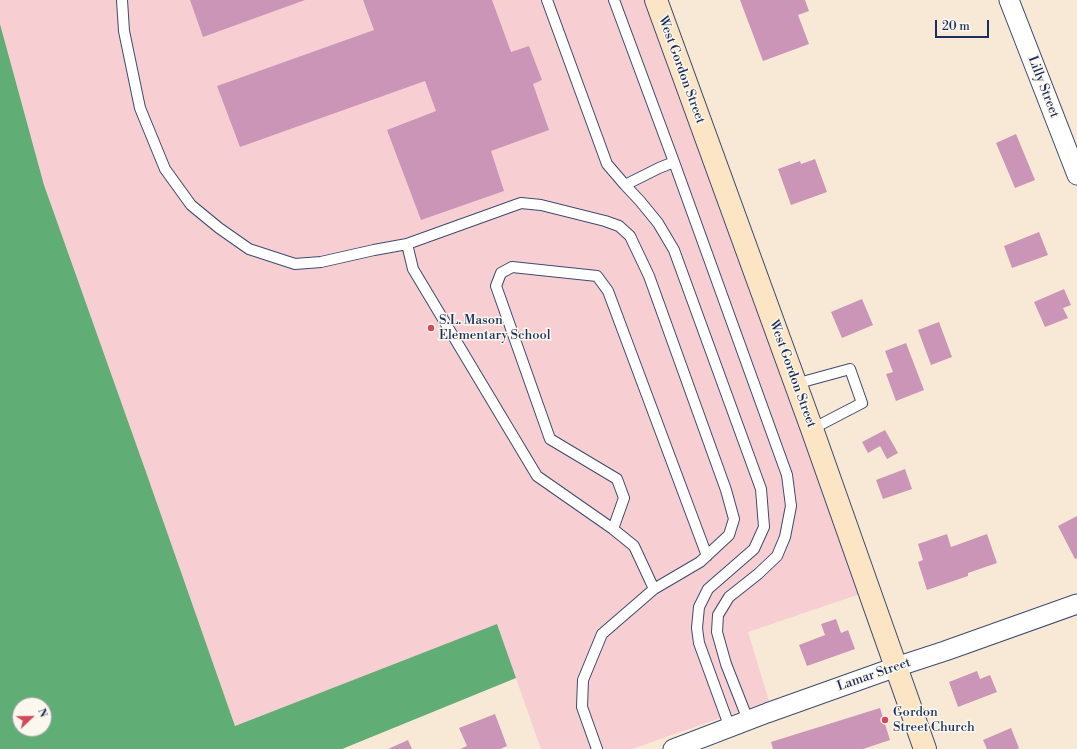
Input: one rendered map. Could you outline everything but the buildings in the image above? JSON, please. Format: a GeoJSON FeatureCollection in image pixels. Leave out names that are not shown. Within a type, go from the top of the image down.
{"type":"FeatureCollection","features":[{"type":"Feature","properties":{"kind":"street","name":"West Gordon Street"},"geometry":{"type":"LineString","coordinates":[[656,0],[812,429],[925,749]]}},
{"type":"Feature","properties":{"kind":"street","name":"Lilly Street"},"geometry":{"type":"LineString","coordinates":[[1009,0],[1077,175]]}},
{"type":"Feature","properties":{"kind":"street","name":"Lamar Street"},"geometry":{"type":"LineString","coordinates":[[673,749],[748,720],[1077,604]]}},
{"type":"Feature","properties":{"kind":"lane"},"geometry":{"type":"LineString","coordinates":[[122,0],[124,31],[140,108],[165,169],[191,205],[219,228],[249,249],[295,264],[321,262],[407,244],[522,203],[541,205],[605,221],[619,226],[630,236],[649,276],[726,490],[734,519],[729,535],[700,562],[654,589],[602,634],[583,680],[582,707],[598,749]]}},
{"type":"Feature","properties":{"kind":"lane"},"geometry":{"type":"LineString","coordinates":[[547,0],[607,164],[658,223],[674,250],[761,489],[764,527],[754,549],[708,589],[699,607],[697,628],[699,643],[730,728]]}},
{"type":"Feature","properties":{"kind":"lane"},"geometry":{"type":"LineString","coordinates":[[614,0],[771,427],[787,476],[791,506],[785,537],[777,556],[758,574],[729,596],[718,615],[717,632],[726,664],[748,720]]}},
{"type":"Feature","properties":{"kind":"lane"},"geometry":{"type":"LineString","coordinates":[[625,185],[674,162]]}},
{"type":"Feature","properties":{"kind":"lane"},"geometry":{"type":"LineString","coordinates":[[407,244],[413,270],[536,476],[613,529],[634,546],[654,589]]}},
{"type":"Feature","properties":{"kind":"lane"},"geometry":{"type":"LineString","coordinates":[[613,529],[624,498],[617,479],[550,439],[496,286],[501,273],[512,267],[597,276],[608,290],[706,556]]}},
{"type":"Feature","properties":{"kind":"lane"},"geometry":{"type":"LineString","coordinates":[[795,384],[850,369],[862,403],[812,429]]}},
{"type":"Feature","properties":{"kind":"shaded area","name":"S.L. Mason Elementary School"},"geometry":{"type":"Polygon","coordinates":[[[0,0],[648,0],[863,593],[748,632],[769,701],[632,749],[541,749],[497,625],[235,726],[44,185],[0,24],[0,0]]]}},
{"type":"Feature","properties":{"kind":"green space"},"geometry":{"type":"Polygon","coordinates":[[[0,24],[44,185],[235,726],[497,624],[516,678],[342,749],[0,749],[0,24]]]}},
{"type":"Feature","properties":{"kind":"place","name":"S.L. Mason Elementary School"},"geometry":{"type":"Point","coordinates":[431,328]}},
{"type":"Feature","properties":{"kind":"place","name":"Gordon Street Church"},"geometry":{"type":"Point","coordinates":[885,720]}}]}
